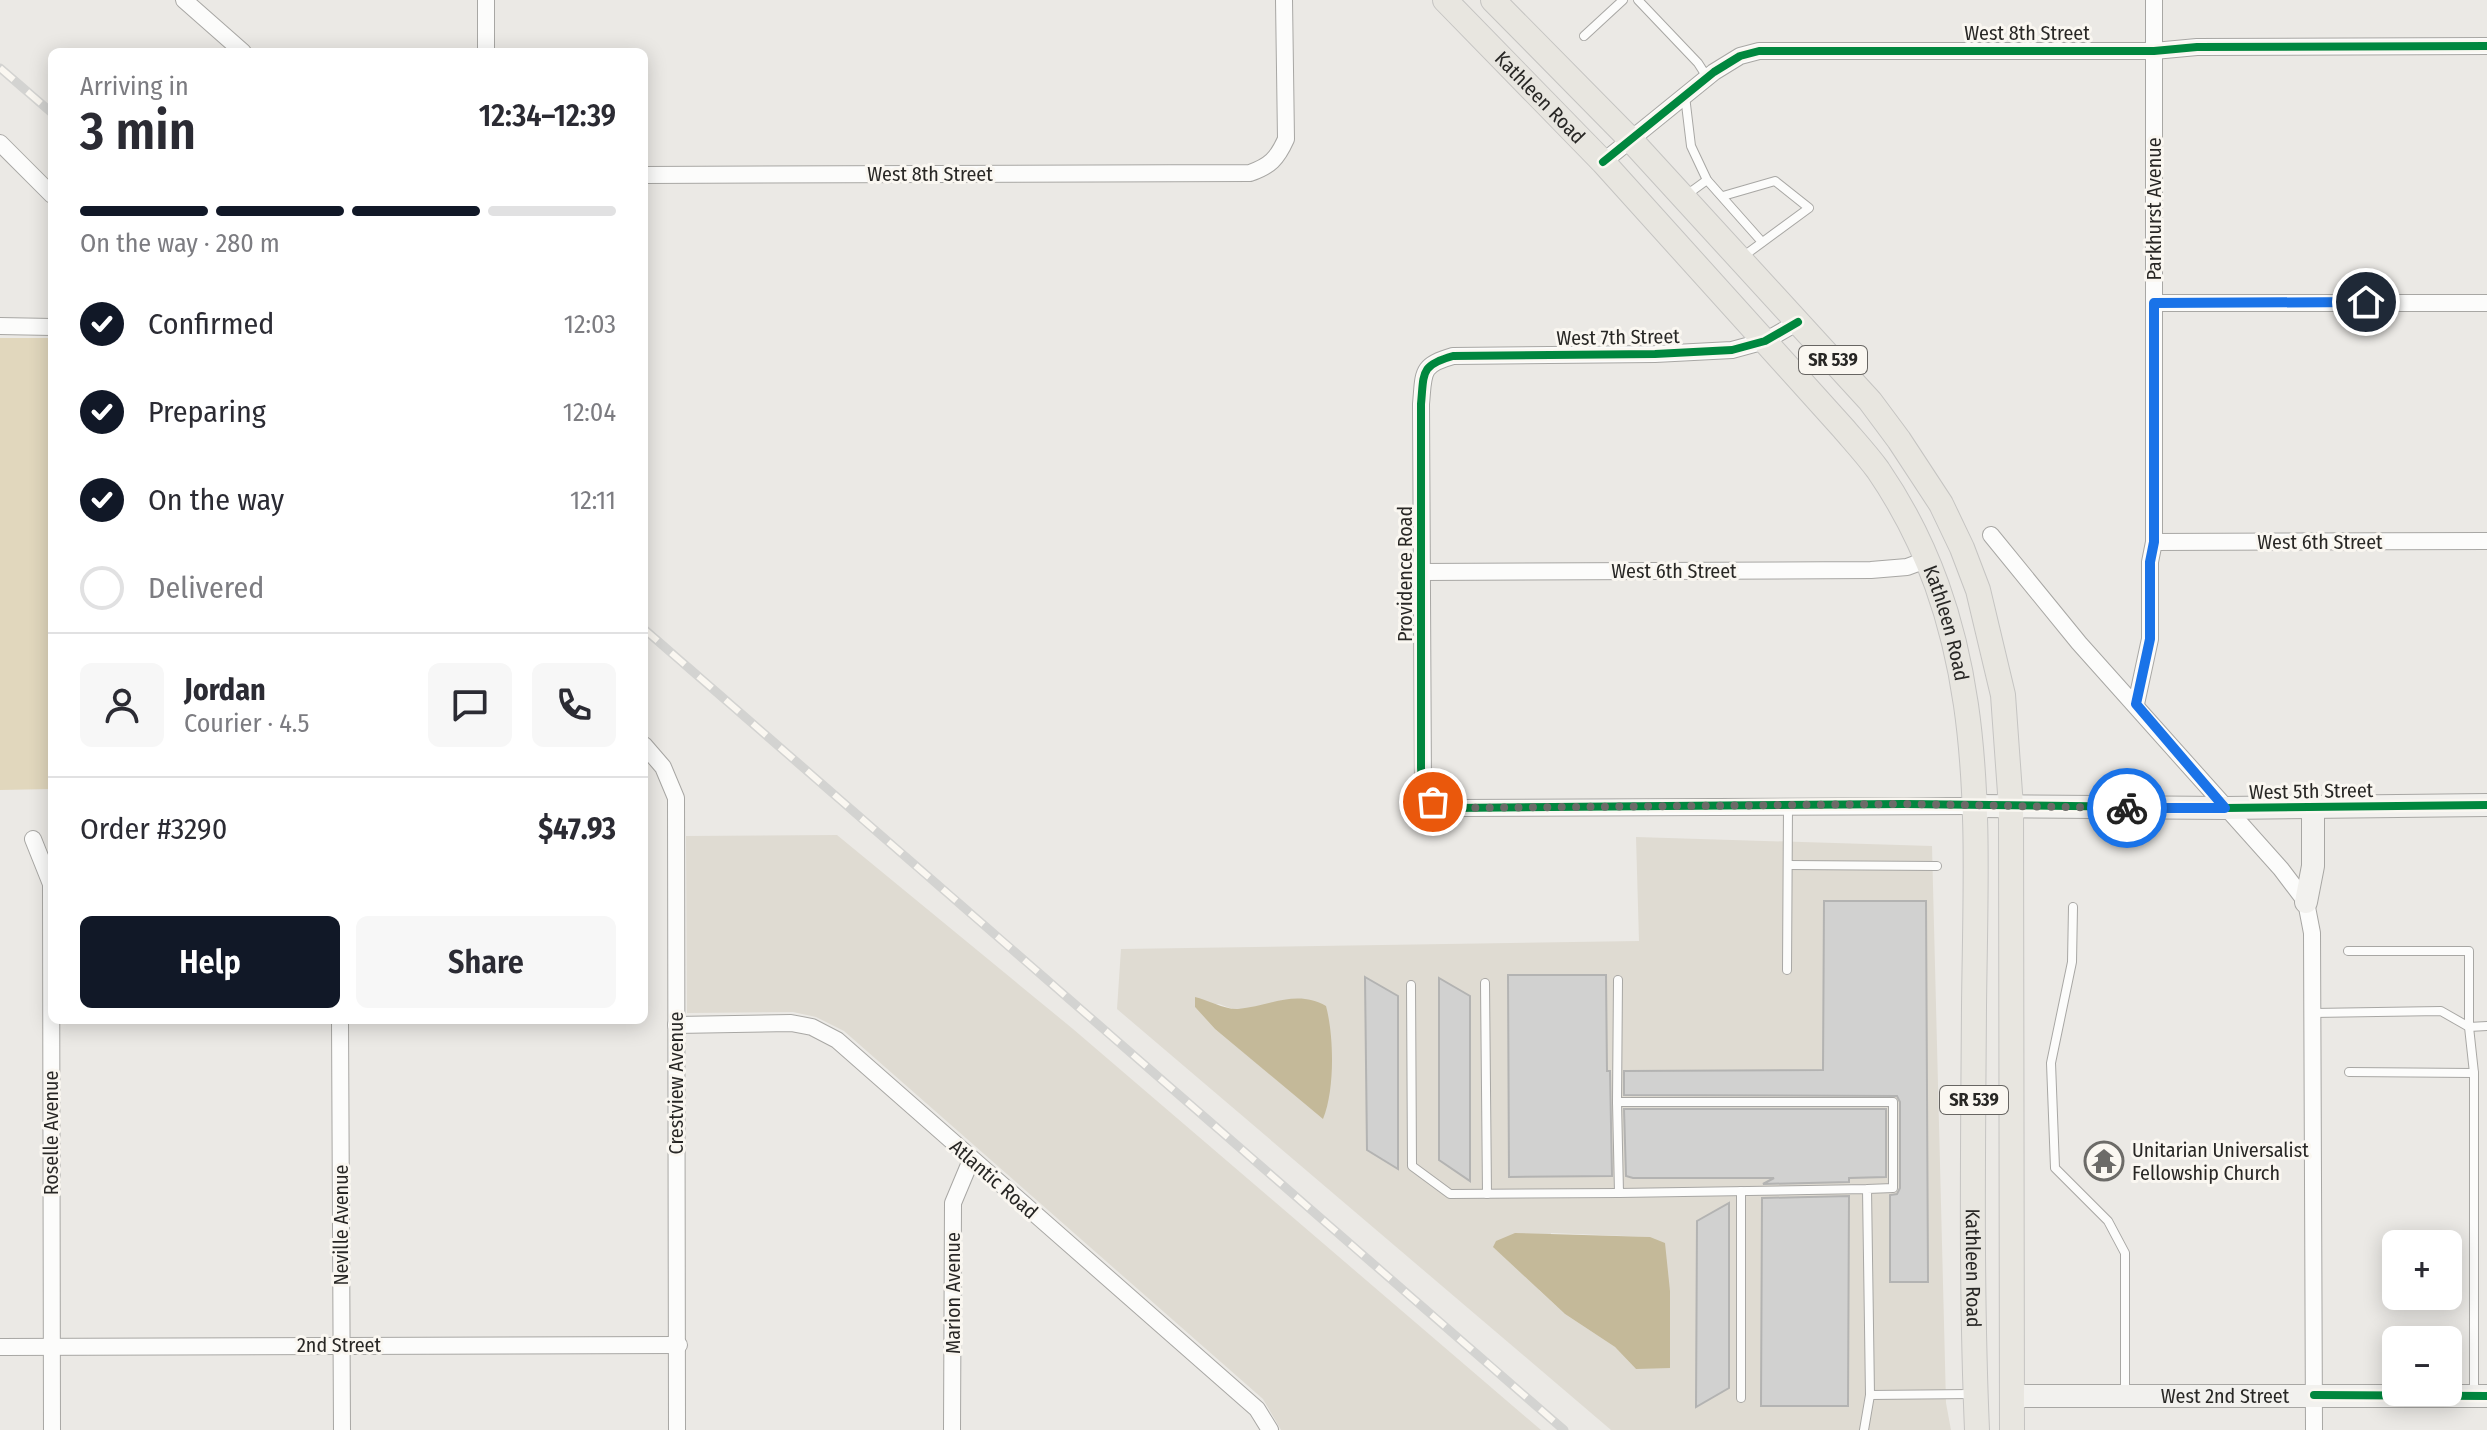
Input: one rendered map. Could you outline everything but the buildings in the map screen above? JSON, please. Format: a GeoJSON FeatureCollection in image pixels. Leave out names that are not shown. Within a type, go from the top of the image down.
{"type":"FeatureCollection","features":[{"type":"Feature","properties":{"kind":"main road","name":"Kathleen Road"},"geometry":{"type":"LineString","coordinates":[[1445,0],[1603,162],[1877,470],[1926,560],[1947,614],[1963,675],[1975,806],[1977,1430]]}},
{"type":"Feature","properties":{"kind":"main road","name":"Kathleen Road"},"geometry":{"type":"LineString","coordinates":[[1493,0],[1630,139],[1870,401],[1941,504],[1978,590],[2003,695],[2011,807],[2012,1430]]}},
{"type":"Feature","properties":{"kind":"main road"},"geometry":{"type":"LineString","coordinates":[[1975,1252],[1989,1292],[1991,1357],[1997,1376],[2013,1396]]}},
{"type":"Feature","properties":{"kind":"main road"},"geometry":{"type":"LineString","coordinates":[[1977,1394],[1991,1418],[1993,1430]]}},
{"type":"Feature","properties":{"kind":"street"},"geometry":{"type":"LineString","coordinates":[[184,0],[238,48]]}},
{"type":"Feature","properties":{"kind":"street"},"geometry":{"type":"LineString","coordinates":[[486,0],[486,48]]}},
{"type":"Feature","properties":{"kind":"street","name":"West 8th Street"},"geometry":{"type":"LineString","coordinates":[[648,175],[1250,173],[1268,167],[1279,156],[1286,139],[1284,0]]}},
{"type":"Feature","properties":{"kind":"street","name":"Parkhurst Avenue"},"geometry":{"type":"LineString","coordinates":[[2136,704],[2150,639],[2150,562],[2154,542],[2154,0]]}},
{"type":"Feature","properties":{"kind":"street","name":"West 8th Street"},"geometry":{"type":"LineString","coordinates":[[1603,162],[1707,77],[1740,56],[1759,51],[2154,51],[2197,47],[2487,46]]}},
{"type":"Feature","properties":{"kind":"street"},"geometry":{"type":"LineString","coordinates":[[0,143],[48,191]]}},
{"type":"Feature","properties":{"kind":"street"},"geometry":{"type":"LineString","coordinates":[[2154,303],[2487,303]]}},
{"type":"Feature","properties":{"kind":"street","name":"West 7th Street"},"geometry":{"type":"LineString","coordinates":[[1433,361],[1453,356],[1732,350],[1765,341],[1798,322]]}},
{"type":"Feature","properties":{"kind":"street"},"geometry":{"type":"LineString","coordinates":[[0,326],[48,327]]}},
{"type":"Feature","properties":{"kind":"street","name":"Providence Road"},"geometry":{"type":"LineString","coordinates":[[1423,789],[1421,404],[1423,374],[1433,361]]}},
{"type":"Feature","properties":{"kind":"street"},"geometry":{"type":"LineString","coordinates":[[1991,535],[2079,643],[2281,869],[2306,902]]}},
{"type":"Feature","properties":{"kind":"street","name":"West 6th Street"},"geometry":{"type":"LineString","coordinates":[[2154,542],[2487,541]]}},
{"type":"Feature","properties":{"kind":"street","name":"West 6th Street"},"geometry":{"type":"LineString","coordinates":[[1421,572],[1871,570],[1907,567],[1926,560]]}},
{"type":"Feature","properties":{"kind":"street","name":"Crestview Avenue"},"geometry":{"type":"LineString","coordinates":[[648,750],[663,767],[676,798],[677,1430]]}},
{"type":"Feature","properties":{"kind":"street","name":"West 5th Street"},"geometry":{"type":"LineString","coordinates":[[1423,789],[1433,802],[1453,808],[2487,805]]}},
{"type":"Feature","properties":{"kind":"street"},"geometry":{"type":"LineString","coordinates":[[2313,807],[2313,866],[2306,902],[2312,933],[2314,1430]]}},
{"type":"Feature","properties":{"kind":"street","name":"Roselle Avenue"},"geometry":{"type":"LineString","coordinates":[[33,839],[48,876]]}},
{"type":"Feature","properties":{"kind":"street","name":"Atlantic Road"},"geometry":{"type":"LineString","coordinates":[[676,1025],[791,1023],[812,1027],[837,1040],[1257,1409],[1270,1430]]}},
{"type":"Feature","properties":{"kind":"street","name":"Roselle Avenue"},"geometry":{"type":"LineString","coordinates":[[51,1024],[52,1430]]}},
{"type":"Feature","properties":{"kind":"street","name":"Neville Avenue"},"geometry":{"type":"LineString","coordinates":[[340,1024],[342,1430]]}},
{"type":"Feature","properties":{"kind":"street","name":"Marion Avenue"},"geometry":{"type":"LineString","coordinates":[[952,1430],[953,1203],[971,1160]]}},
{"type":"Feature","properties":{"kind":"street","name":"2nd Street"},"geometry":{"type":"LineString","coordinates":[[0,1347],[679,1345]]}},
{"type":"Feature","properties":{"kind":"street","name":"West 2nd Street"},"geometry":{"type":"LineString","coordinates":[[2013,1396],[2481,1396]]}},
{"type":"Feature","properties":{"kind":"lane"},"geometry":{"type":"LineString","coordinates":[[1584,36],[1623,0]]}},
{"type":"Feature","properties":{"kind":"lane"},"geometry":{"type":"LineString","coordinates":[[1638,0],[1698,63],[1707,77]]}},
{"type":"Feature","properties":{"kind":"lane"},"geometry":{"type":"LineString","coordinates":[[1685,95],[1691,146],[1707,180],[1762,242]]}},
{"type":"Feature","properties":{"kind":"lane"},"geometry":{"type":"LineString","coordinates":[[1683,197],[1707,180]]}},
{"type":"Feature","properties":{"kind":"lane"},"geometry":{"type":"LineString","coordinates":[[1723,196],[1775,181],[1809,208],[1740,258]]}},
{"type":"Feature","properties":{"kind":"lane"},"geometry":{"type":"LineString","coordinates":[[1787,970],[1788,805]]}},
{"type":"Feature","properties":{"kind":"lane"},"geometry":{"type":"LineString","coordinates":[[1788,865],[1937,866]]}},
{"type":"Feature","properties":{"kind":"lane"},"geometry":{"type":"LineString","coordinates":[[2073,907],[2072,962],[2051,1063],[2055,1168],[2108,1221],[2125,1253],[2125,1396]]}},
{"type":"Feature","properties":{"kind":"lane"},"geometry":{"type":"LineString","coordinates":[[2348,951],[2469,951],[2481,1396]]}},
{"type":"Feature","properties":{"kind":"lane"},"geometry":{"type":"LineString","coordinates":[[1618,980],[1619,1193]]}},
{"type":"Feature","properties":{"kind":"lane"},"geometry":{"type":"LineString","coordinates":[[1485,983],[1487,1194]]}},
{"type":"Feature","properties":{"kind":"lane"},"geometry":{"type":"LineString","coordinates":[[1411,985],[1412,1166],[1450,1194],[1893,1188],[1893,1102],[1617,1102]]}},
{"type":"Feature","properties":{"kind":"lane"},"geometry":{"type":"LineString","coordinates":[[2313,1013],[2441,1011],[2469,1027],[2487,1026]]}},
{"type":"Feature","properties":{"kind":"lane"},"geometry":{"type":"LineString","coordinates":[[2349,1072],[2474,1073]]}},
{"type":"Feature","properties":{"kind":"lane"},"geometry":{"type":"LineString","coordinates":[[1864,1430],[1870,1395],[1867,1189]]}},
{"type":"Feature","properties":{"kind":"lane"},"geometry":{"type":"LineString","coordinates":[[1741,1191],[1741,1398]]}},
{"type":"Feature","properties":{"kind":"lane"},"geometry":{"type":"LineString","coordinates":[[1870,1395],[1977,1394]]}},
{"type":"Feature","properties":{"kind":"shaded area"},"geometry":{"type":"Polygon","coordinates":[[[0,338],[48,338],[48,789],[0,790],[0,338]]]}},
{"type":"Feature","properties":{"kind":"shaded area"},"geometry":{"type":"Polygon","coordinates":[[[837,835],[1073,1029],[1541,1430],[1281,1430],[1263,1399],[844,1031],[816,1017],[793,1012],[687,1013],[686,836],[837,835]]]}},
{"type":"Feature","properties":{"kind":"shaded area"},"geometry":{"type":"Polygon","coordinates":[[[1636,837],[1932,846],[1946,1403],[1951,1430],[1611,1430],[1117,1009],[1121,949],[1639,941],[1636,837]],[[1219,1004],[1195,1007],[1215,1029],[1323,1118],[1330,1082],[1235,1010],[1219,1004]],[[1551,1233],[1539,1290],[1565,1314],[1615,1347],[1636,1369],[1670,1291],[1650,1237],[1551,1233]]]}},
{"type":"Feature","properties":{"kind":"shaded area"},"geometry":{"type":"Polygon","coordinates":[[[1195,997],[1233,1009],[1294,999],[1315,1001],[1326,1006],[1332,1063],[1330,1093],[1323,1119],[1215,1029],[1195,1007],[1195,997]]]}},
{"type":"Feature","properties":{"kind":"shaded area"},"geometry":{"type":"Polygon","coordinates":[[[1515,1233],[1650,1237],[1665,1243],[1670,1291],[1670,1368],[1636,1369],[1615,1347],[1565,1314],[1493,1247],[1496,1241],[1515,1233]]]}},
{"type":"Feature","properties":{"kind":"railway"},"geometry":{"type":"LineString","coordinates":[[0,68],[48,110]]}},
{"type":"Feature","properties":{"kind":"railway"},"geometry":{"type":"LineString","coordinates":[[648,632],[1564,1430]]}},
{"type":"Feature","properties":{"kind":"cycle path"},"geometry":{"type":"LineString","coordinates":[[1603,162],[1714,72],[1740,56],[1759,51],[2154,51],[2197,47],[2487,46]]}},
{"type":"Feature","properties":{"kind":"cycle path"},"geometry":{"type":"LineString","coordinates":[[1798,322],[1765,341],[1732,350],[1453,356],[1429,367],[1424,378],[1421,404],[1421,768],[1428,796],[1453,808],[1904,804],[2225,808],[2487,805]]}},
{"type":"Feature","properties":{"kind":"cycle path"},"geometry":{"type":"LineString","coordinates":[[2314,1395],[2487,1396]]}},
{"type":"Feature","properties":{"kind":"way so far"},"geometry":{"type":"LineString","coordinates":[[1433,802],[1453,808],[1904,804],[2127,808]]}},
{"type":"Feature","properties":{"kind":"place","name":"Unitarian Universalist Fellowship Church"},"geometry":{"type":"Point","coordinates":[2104,1161]}},
{"type":"Feature","properties":{"kind":"route"},"geometry":{"type":"LineString","coordinates":[[2127,808],[2225,808],[2136,704],[2150,639],[2150,562],[2154,542],[2154,303],[2366,302]]}}]}
